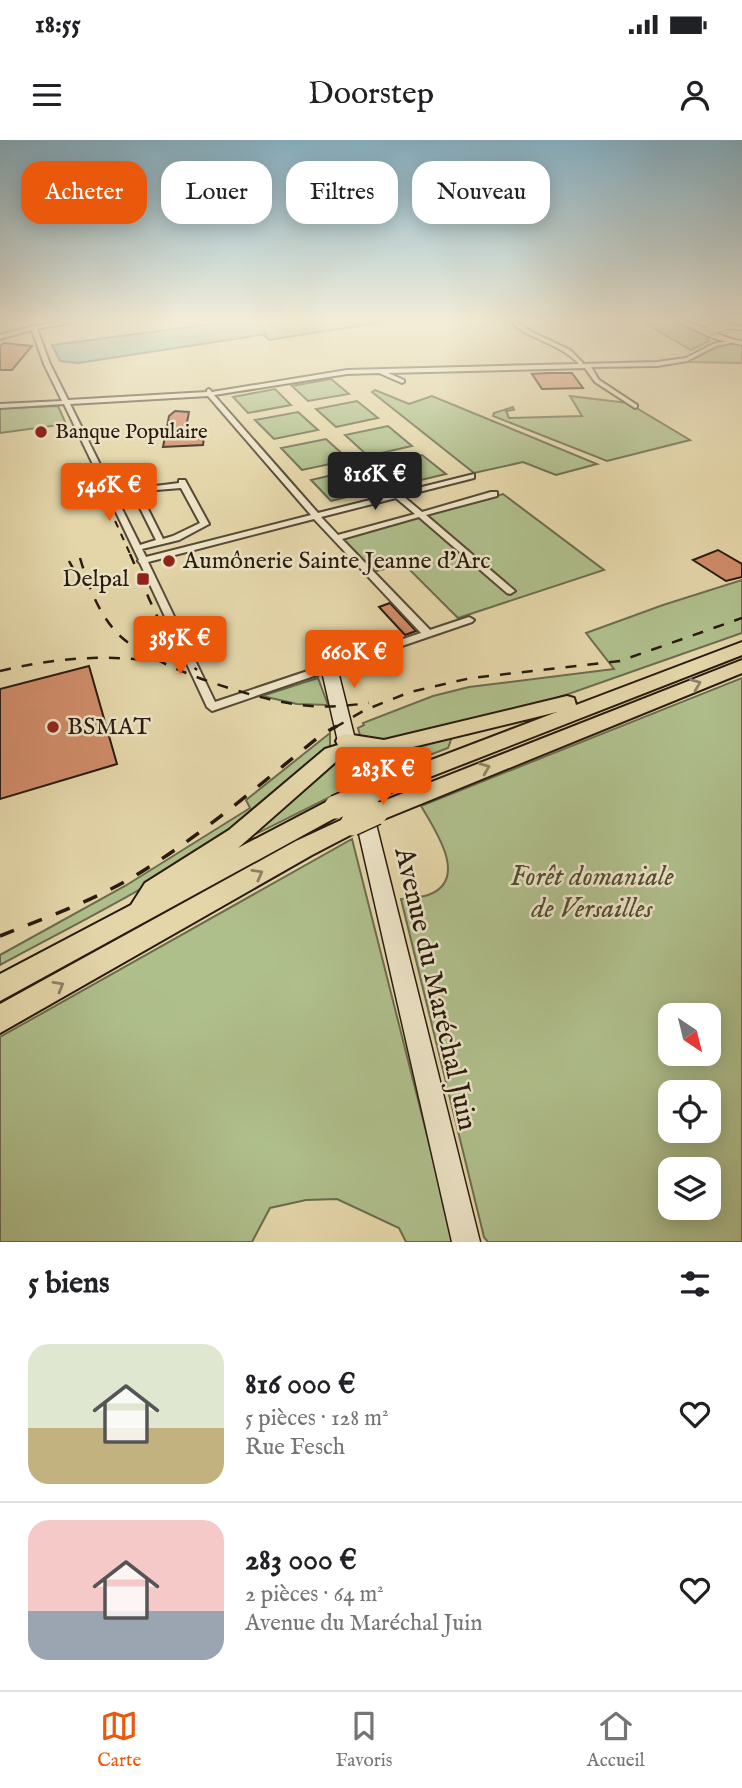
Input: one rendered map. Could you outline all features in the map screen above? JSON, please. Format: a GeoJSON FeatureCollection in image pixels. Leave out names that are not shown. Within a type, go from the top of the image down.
{"type":"FeatureCollection","features":[{"type":"Feature","properties":{"kind":"highway"},"geometry":{"type":"LineString","coordinates":[[0,988],[281,834],[344,815],[609,698],[742,648]]}},
{"type":"Feature","properties":{"kind":"highway"},"geometry":{"type":"LineString","coordinates":[[373,802],[742,666]]}},
{"type":"Feature","properties":{"kind":"highway"},"geometry":{"type":"LineString","coordinates":[[138,914],[154,890],[237,837],[332,754],[347,745],[384,747],[588,697],[609,698]]}},
{"type":"Feature","properties":{"kind":"highway"},"geometry":{"type":"LineString","coordinates":[[0,1019],[292,854],[344,815]]}},
{"type":"Feature","properties":{"kind":"street"},"geometry":{"type":"LineString","coordinates":[[51,372],[212,707],[469,620]]}},
{"type":"Feature","properties":{"kind":"street"},"geometry":{"type":"LineString","coordinates":[[0,404],[209,393],[346,372]]}},
{"type":"Feature","properties":{"kind":"street"},"geometry":{"type":"LineString","coordinates":[[393,372],[402,381]]}},
{"type":"Feature","properties":{"kind":"street"},"geometry":{"type":"LineString","coordinates":[[590,372],[597,381],[635,405]]}},
{"type":"Feature","properties":{"kind":"street"},"geometry":{"type":"LineString","coordinates":[[209,393],[316,516],[428,634]]}},
{"type":"Feature","properties":{"kind":"street"},"geometry":{"type":"LineString","coordinates":[[142,561],[471,476]]}},
{"type":"Feature","properties":{"kind":"street"},"geometry":{"type":"LineString","coordinates":[[136,548],[161,542],[188,534],[205,524],[183,484],[137,494],[161,542]]}},
{"type":"Feature","properties":{"kind":"street"},"geometry":{"type":"LineString","coordinates":[[336,538],[494,494]]}},
{"type":"Feature","properties":{"kind":"street"},"geometry":{"type":"LineString","coordinates":[[398,495],[510,591]]}},
{"type":"Feature","properties":{"kind":"street","name":"Avenue du Maréchal Juin"},"geometry":{"type":"LineString","coordinates":[[329,667],[466,1242]]}},
{"type":"Feature","properties":{"kind":"green space"},"geometry":{"type":"Polygon","coordinates":[[[331,379],[349,394],[308,401],[292,386],[331,379]]]}},
{"type":"Feature","properties":{"kind":"green space"},"geometry":{"type":"Polygon","coordinates":[[[275,389],[291,405],[248,413],[233,397],[275,389]]]}},
{"type":"Feature","properties":{"kind":"green space"},"geometry":{"type":"Polygon","coordinates":[[[375,390],[409,404],[432,396],[597,464],[556,475],[523,462],[474,473],[372,392],[375,390]]]}},
{"type":"Feature","properties":{"kind":"green space"},"geometry":{"type":"Polygon","coordinates":[[[570,396],[628,403],[690,440],[607,461],[493,416],[494,413],[513,407],[514,410],[506,411],[509,418],[582,416],[570,396]]]}},
{"type":"Feature","properties":{"kind":"green space"},"geometry":{"type":"Polygon","coordinates":[[[357,401],[378,418],[336,427],[316,409],[357,401]]]}},
{"type":"Feature","properties":{"kind":"green space"},"geometry":{"type":"Polygon","coordinates":[[[58,406],[66,424],[0,433],[0,408],[58,406]]]}},
{"type":"Feature","properties":{"kind":"green space"},"geometry":{"type":"Polygon","coordinates":[[[298,412],[318,430],[274,439],[255,420],[298,412]]]}},
{"type":"Feature","properties":{"kind":"green space"},"geometry":{"type":"Polygon","coordinates":[[[388,426],[412,446],[368,456],[345,435],[388,426]]]}},
{"type":"Feature","properties":{"kind":"green space"},"geometry":{"type":"Polygon","coordinates":[[[326,439],[349,460],[302,470],[281,448],[326,439]]]}},
{"type":"Feature","properties":{"kind":"green space"},"geometry":{"type":"Polygon","coordinates":[[[422,455],[446,474],[400,485],[378,465],[422,455]]]}},
{"type":"Feature","properties":{"kind":"green space"},"geometry":{"type":"Polygon","coordinates":[[[358,469],[380,489],[331,501],[311,480],[358,469]]]}},
{"type":"Feature","properties":{"kind":"green space"},"geometry":{"type":"Polygon","coordinates":[[[503,494],[604,570],[458,618],[404,564],[373,572],[341,538],[503,494]]]}},
{"type":"Feature","properties":{"kind":"green space"},"geometry":{"type":"Polygon","coordinates":[[[742,580],[742,633],[537,705],[375,742],[361,739],[358,728],[364,725],[363,723],[433,696],[469,687],[614,669],[586,633],[742,580]]]}},
{"type":"Feature","properties":{"kind":"green space"},"geometry":{"type":"Polygon","coordinates":[[[318,678],[328,705],[297,704],[262,696],[318,678]]]}},
{"type":"Feature","properties":{"kind":"green space","name":"Forêt domaniale de Versailles"},"geometry":{"type":"Polygon","coordinates":[[[742,678],[742,1242],[488,1242],[484,1237],[401,899],[428,895],[440,888],[447,878],[446,854],[421,806],[742,678]]]}},
{"type":"Feature","properties":{"kind":"green space"},"geometry":{"type":"Polygon","coordinates":[[[330,733],[330,747],[260,809],[215,843],[136,892],[0,965],[0,955],[125,886],[250,808],[246,800],[330,733]]]}},
{"type":"Feature","properties":{"kind":"green space"},"geometry":{"type":"Polygon","coordinates":[[[452,737],[448,748],[369,778],[361,750],[452,737]]]}},
{"type":"Feature","properties":{"kind":"green space"},"geometry":{"type":"Polygon","coordinates":[[[335,762],[342,763],[348,788],[246,839],[335,762]]]}},
{"type":"Feature","properties":{"kind":"green space"},"geometry":{"type":"Polygon","coordinates":[[[352,839],[454,1242],[406,1242],[399,1228],[337,1199],[306,1200],[270,1208],[252,1242],[0,1242],[0,1037],[352,839]]]}},
{"type":"Feature","properties":{"kind":"building"},"geometry":{"type":"Polygon","coordinates":[[[572,373],[583,388],[542,389],[532,374],[572,373]]]}},
{"type":"Feature","properties":{"kind":"building"},"geometry":{"type":"Polygon","coordinates":[[[175,411],[189,412],[184,438],[204,437],[203,445],[163,447],[169,416],[175,411]]]}},
{"type":"Feature","properties":{"kind":"building"},"geometry":{"type":"Polygon","coordinates":[[[718,550],[742,564],[742,577],[726,581],[693,560],[718,550]]]}},
{"type":"Feature","properties":{"kind":"building"},"geometry":{"type":"Polygon","coordinates":[[[390,603],[416,631],[405,635],[379,607],[390,603]]]}},
{"type":"Feature","properties":{"kind":"building","name":"BSMAT"},"geometry":{"type":"Polygon","coordinates":[[[89,666],[117,764],[0,799],[0,689],[89,666]]]}},
{"type":"Feature","properties":{"kind":"railway"},"geometry":{"type":"LineString","coordinates":[[92,470],[131,556]]}},
{"type":"Feature","properties":{"kind":"railway"},"geometry":{"type":"LineString","coordinates":[[130,554],[165,631],[197,670]]}},
{"type":"Feature","properties":{"kind":"railway"},"geometry":{"type":"LineString","coordinates":[[80,558],[94,598],[111,626],[133,646],[154,658],[204,680],[280,702],[317,706],[369,703]]}},
{"type":"Feature","properties":{"kind":"railway"},"geometry":{"type":"LineString","coordinates":[[69,561],[82,585]]}},
{"type":"Feature","properties":{"kind":"railway"},"geometry":{"type":"LineString","coordinates":[[334,728],[365,710],[410,692],[471,678],[620,661],[742,618]]}},
{"type":"Feature","properties":{"kind":"railway"},"geometry":{"type":"LineString","coordinates":[[0,671],[75,659],[151,661]]}},
{"type":"Feature","properties":{"kind":"railway"},"geometry":{"type":"LineString","coordinates":[[0,936],[93,898],[146,869],[214,822],[321,735],[337,726]]}},
{"type":"Feature","properties":{"kind":"place","name":"Banque Populaire"},"geometry":{"type":"Point","coordinates":[41,432]}},
{"type":"Feature","properties":{"kind":"place","name":"Aumônerie Sainte Jeanne d'Arc"},"geometry":{"type":"Point","coordinates":[169,561]}},
{"type":"Feature","properties":{"kind":"place","name":"Delpal"},"geometry":{"type":"Point","coordinates":[143,579]}},
{"type":"Feature","properties":{"kind":"place","name":"BSMAT"},"geometry":{"type":"Point","coordinates":[53,727]}}]}
